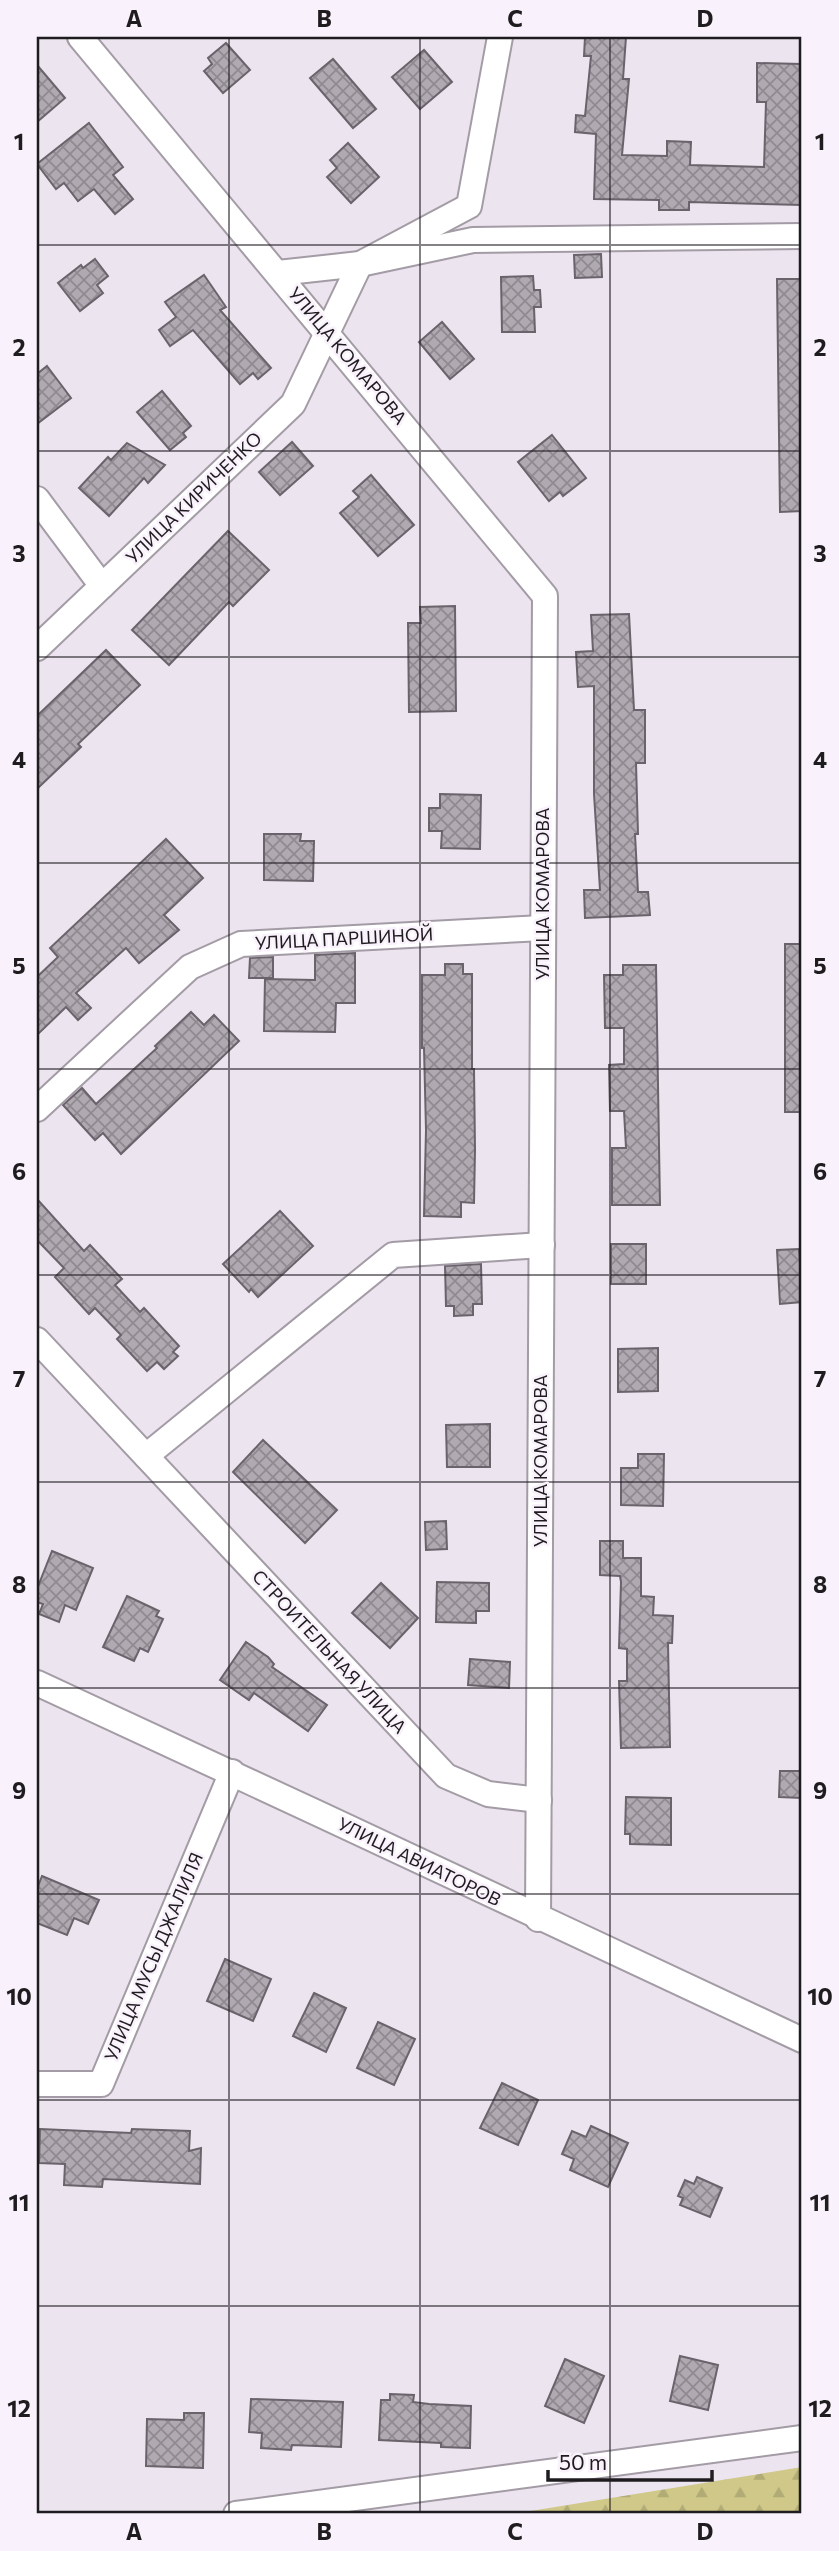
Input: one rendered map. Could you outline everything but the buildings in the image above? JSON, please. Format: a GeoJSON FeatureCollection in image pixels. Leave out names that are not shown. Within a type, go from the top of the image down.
{"type":"FeatureCollection","features":[{"type":"Feature","properties":{"kind":"street","name":"УЛИЦА КОМАРОВА"},"geometry":{"type":"LineString","coordinates":[[80,37],[545,596],[538,1919]]}},
{"type":"Feature","properties":{"kind":"street"},"geometry":{"type":"LineString","coordinates":[[360,264],[469,206],[500,37]]}},
{"type":"Feature","properties":{"kind":"street"},"geometry":{"type":"LineString","coordinates":[[278,273],[360,264],[473,240],[802,236]]}},
{"type":"Feature","properties":{"kind":"street","name":"УЛИЦА КИРИЧЕНКО"},"geometry":{"type":"LineString","coordinates":[[37,648],[293,404],[360,264]]}},
{"type":"Feature","properties":{"kind":"street"},"geometry":{"type":"LineString","coordinates":[[37,499],[102,586]]}},
{"type":"Feature","properties":{"kind":"street","name":"УЛИЦА ПАРШИНОЙ"},"geometry":{"type":"LineString","coordinates":[[37,1109],[190,967],[241,944],[543,928]]}},
{"type":"Feature","properties":{"kind":"street"},"geometry":{"type":"LineString","coordinates":[[146,1456],[393,1255],[542,1245]]}},
{"type":"Feature","properties":{"kind":"street","name":"СТРОИТЕЛЬНАЯ УЛИЦА"},"geometry":{"type":"LineString","coordinates":[[37,1340],[446,1776],[488,1794],[539,1800]]}},
{"type":"Feature","properties":{"kind":"street","name":"УЛИЦА АВИАТОРОВ"},"geometry":{"type":"LineString","coordinates":[[37,1683],[802,2040]]}},
{"type":"Feature","properties":{"kind":"street","name":"УЛИЦА МУСЫ ДЖАЛИЛЯ"},"geometry":{"type":"LineString","coordinates":[[37,2084],[100,2084],[232,1772]]}},
{"type":"Feature","properties":{"kind":"street"},"geometry":{"type":"LineString","coordinates":[[236,2514],[802,2438]]}},
{"type":"Feature","properties":{"kind":"green space"},"geometry":{"type":"Polygon","coordinates":[[[802,2467],[802,2514],[512,2514],[802,2467]]]}}]}
